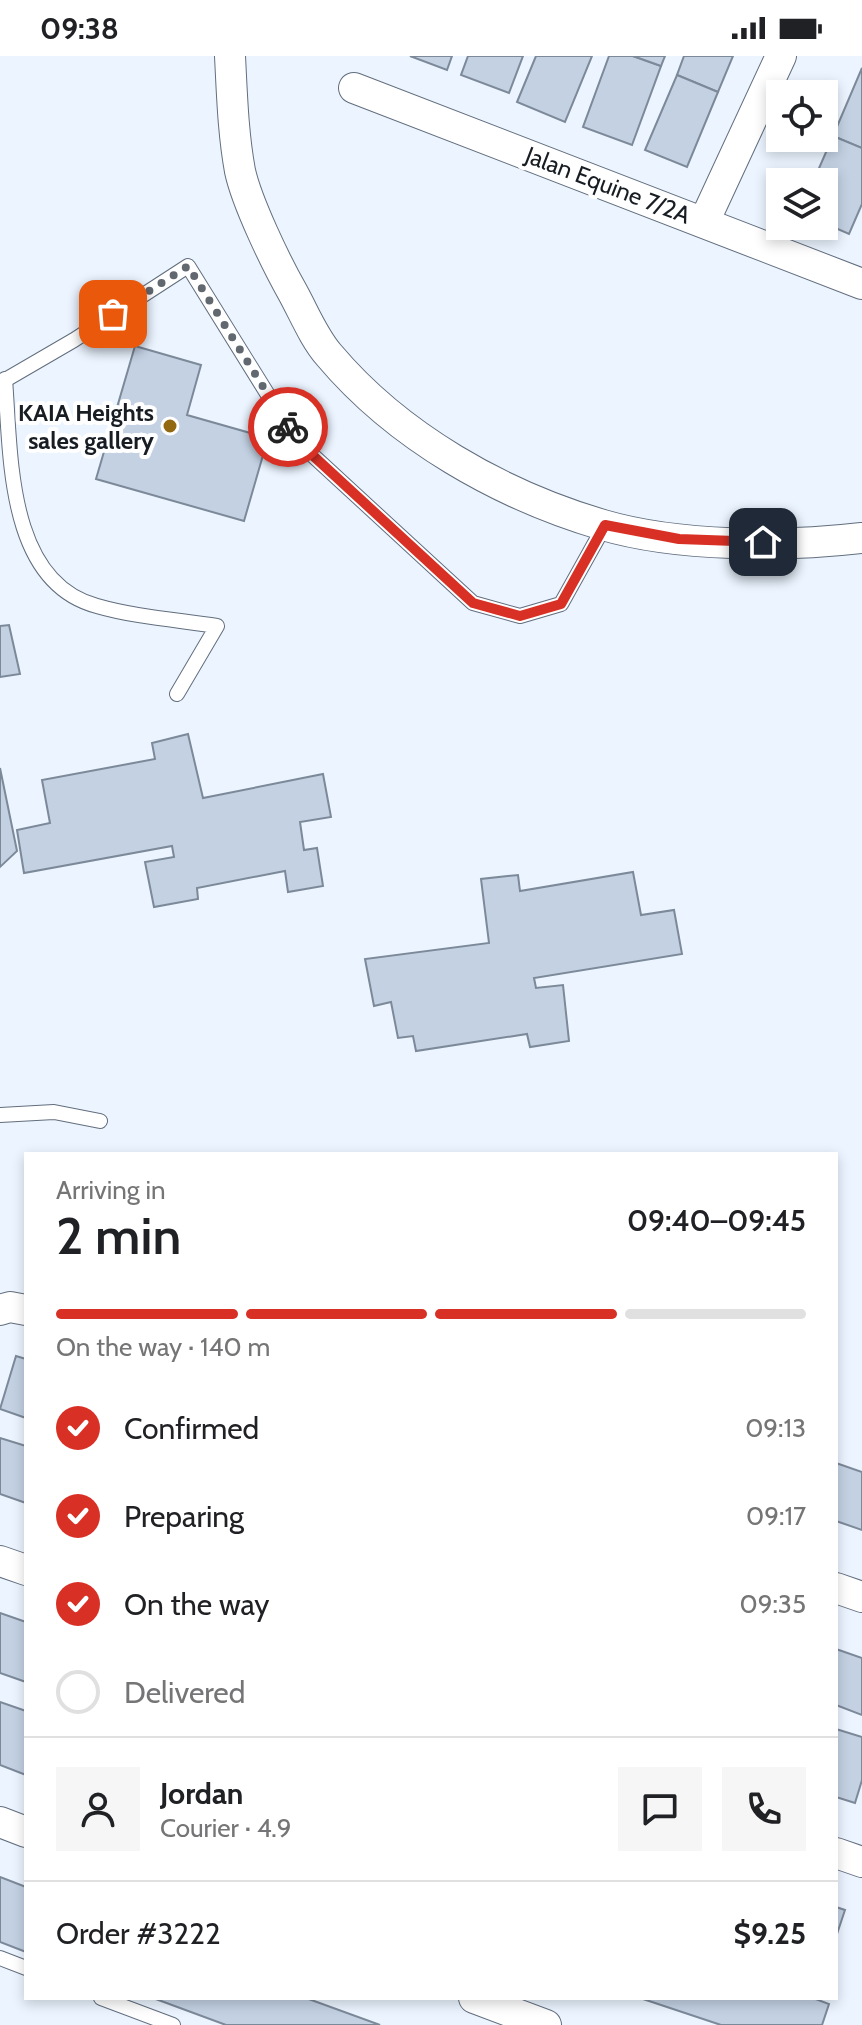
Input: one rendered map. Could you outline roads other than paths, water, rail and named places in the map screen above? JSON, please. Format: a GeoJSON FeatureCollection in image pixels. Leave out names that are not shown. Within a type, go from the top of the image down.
{"type":"FeatureCollection","features":[{"type":"Feature","properties":{"kind":"street"},"geometry":{"type":"LineString","coordinates":[[230,56],[241,173],[278,266],[327,353],[374,404],[442,452],[524,496],[605,525],[679,539],[818,543],[862,538]]}},
{"type":"Feature","properties":{"kind":"street"},"geometry":{"type":"LineString","coordinates":[[704,222],[781,56]]}},
{"type":"Feature","properties":{"kind":"street","name":"Jalan Equine 7/2A"},"geometry":{"type":"LineString","coordinates":[[354,88],[862,284]]}},
{"type":"Feature","properties":{"kind":"street"},"geometry":{"type":"LineString","coordinates":[[0,1310],[10,1307],[24,1310]]}},
{"type":"Feature","properties":{"kind":"street"},"geometry":{"type":"LineString","coordinates":[[0,1561],[24,1569]]}},
{"type":"Feature","properties":{"kind":"street"},"geometry":{"type":"LineString","coordinates":[[838,1589],[862,1597]]}},
{"type":"Feature","properties":{"kind":"street"},"geometry":{"type":"LineString","coordinates":[[0,1822],[24,1831]]}},
{"type":"Feature","properties":{"kind":"street"},"geometry":{"type":"LineString","coordinates":[[838,1854],[862,1862]]}},
{"type":"Feature","properties":{"kind":"street"},"geometry":{"type":"LineString","coordinates":[[479,2000],[546,2025]]}},
{"type":"Feature","properties":{"kind":"lane"},"geometry":{"type":"LineString","coordinates":[[177,694],[217,626],[95,606],[63,591],[38,561],[20,522],[3,381],[74,340],[188,266],[296,440],[473,603],[520,616],[561,604],[605,525]]}},
{"type":"Feature","properties":{"kind":"lane"},"geometry":{"type":"LineString","coordinates":[[0,1115],[54,1112],[100,1121]]}},
{"type":"Feature","properties":{"kind":"lane"},"geometry":{"type":"LineString","coordinates":[[0,1958],[24,1967]]}},
{"type":"Feature","properties":{"kind":"lane"},"geometry":{"type":"LineString","coordinates":[[106,2000],[173,2025]]}},
{"type":"Feature","properties":{"kind":"place","name":"KAIA Heights sales gallery"},"geometry":{"type":"Point","coordinates":[170,426]}}]}
